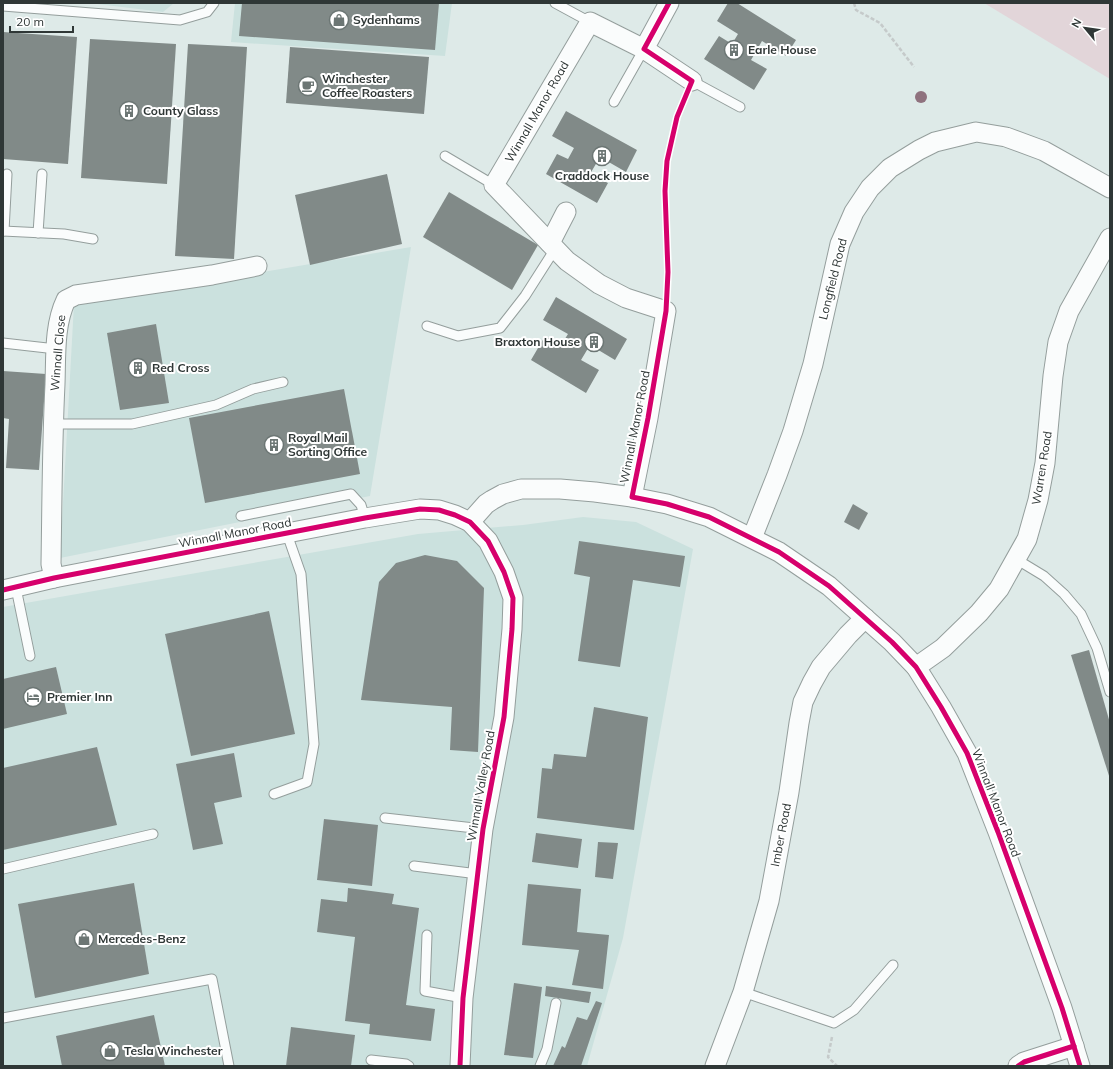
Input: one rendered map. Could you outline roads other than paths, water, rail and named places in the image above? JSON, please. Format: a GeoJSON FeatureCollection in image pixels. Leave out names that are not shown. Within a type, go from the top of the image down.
{"type":"FeatureCollection","features":[{"type":"Feature","properties":{"kind":"street"},"geometry":{"type":"LineString","coordinates":[[644,49],[669,3]]}},
{"type":"Feature","properties":{"kind":"street"},"geometry":{"type":"LineString","coordinates":[[590,22],[644,49],[692,81]]}},
{"type":"Feature","properties":{"kind":"street","name":"Winnall Manor Road"},"geometry":{"type":"LineString","coordinates":[[494,185],[590,22]]}},
{"type":"Feature","properties":{"kind":"street","name":"Longfield Road"},"geometry":{"type":"LineString","coordinates":[[752,538],[777,475],[800,409],[813,364],[840,244],[854,212],[870,188],[890,168],[935,142],[976,132],[1006,137],[1044,151],[1110,188]]}},
{"type":"Feature","properties":{"kind":"street"},"geometry":{"type":"LineString","coordinates":[[494,185],[553,246],[566,212]]}},
{"type":"Feature","properties":{"kind":"street","name":"Warren Road"},"geometry":{"type":"LineString","coordinates":[[916,667],[943,648],[979,613],[998,589],[1027,539],[1038,500],[1045,464],[1053,376],[1058,342],[1069,311],[1110,238]]}},
{"type":"Feature","properties":{"kind":"street","name":"Winnall Manor Road"},"geometry":{"type":"LineString","coordinates":[[553,246],[567,261],[599,284],[626,298],[666,311],[648,418],[632,497]]}},
{"type":"Feature","properties":{"kind":"street","name":"Winnall Close"},"geometry":{"type":"LineString","coordinates":[[54,578],[51,564],[53,424],[56,349],[62,308],[66,300],[76,295],[212,275],[257,266]]}},
{"type":"Feature","properties":{"kind":"street","name":"Winnall Manor Road"},"geometry":{"type":"LineString","coordinates":[[10,589],[54,578],[365,518],[420,509],[439,510],[470,522],[486,504],[492,500],[503,494],[521,489],[560,489],[632,497],[668,504],[709,517],[779,552],[829,586],[892,642],[916,667],[934,695],[967,753],[998,832],[1062,1008],[1080,1066]]}},
{"type":"Feature","properties":{"kind":"street","name":"Winnall Valley Road"},"geometry":{"type":"LineString","coordinates":[[460,1066],[463,998],[483,829],[504,717],[512,629],[513,598],[495,552],[488,541],[470,522]]}},
{"type":"Feature","properties":{"kind":"street","name":"Imber Road"},"geometry":{"type":"LineString","coordinates":[[716,1066],[743,992],[769,901],[790,792],[803,702],[821,667],[848,635],[865,618]]}},
{"type":"Feature","properties":{"kind":"street"},"geometry":{"type":"LineString","coordinates":[[1018,1066],[1024,1062],[1074,1046]]}},
{"type":"Feature","properties":{"kind":"lane"},"geometry":{"type":"LineString","coordinates":[[3,6],[19,5],[180,20],[207,12],[214,3]]}},
{"type":"Feature","properties":{"kind":"lane"},"geometry":{"type":"LineString","coordinates":[[555,3],[590,22]]}},
{"type":"Feature","properties":{"kind":"lane"},"geometry":{"type":"LineString","coordinates":[[614,102],[644,49]]}},
{"type":"Feature","properties":{"kind":"lane"},"geometry":{"type":"LineString","coordinates":[[692,81],[740,107]]}},
{"type":"Feature","properties":{"kind":"lane"},"geometry":{"type":"LineString","coordinates":[[446,156],[494,185]]}},
{"type":"Feature","properties":{"kind":"lane"},"geometry":{"type":"LineString","coordinates":[[7,174],[4,231],[64,234],[93,240]]}},
{"type":"Feature","properties":{"kind":"lane"},"geometry":{"type":"LineString","coordinates":[[38,233],[42,174]]}},
{"type":"Feature","properties":{"kind":"lane"},"geometry":{"type":"LineString","coordinates":[[428,326],[458,336],[500,328],[525,296],[553,246]]}},
{"type":"Feature","properties":{"kind":"lane"},"geometry":{"type":"LineString","coordinates":[[3,343],[56,349]]}},
{"type":"Feature","properties":{"kind":"lane"},"geometry":{"type":"LineString","coordinates":[[53,424],[132,424],[216,406],[253,389],[283,382]]}},
{"type":"Feature","properties":{"kind":"lane"},"geometry":{"type":"LineString","coordinates":[[241,516],[351,494],[361,504],[365,518]]}},
{"type":"Feature","properties":{"kind":"lane"},"geometry":{"type":"LineString","coordinates":[[274,794],[307,782],[314,744],[301,574],[287,534]]}},
{"type":"Feature","properties":{"kind":"lane"},"geometry":{"type":"LineString","coordinates":[[1016,559],[1044,576],[1064,594],[1081,614],[1097,648],[1110,692]]}},
{"type":"Feature","properties":{"kind":"lane"},"geometry":{"type":"LineString","coordinates":[[10,589],[30,656]]}},
{"type":"Feature","properties":{"kind":"lane"},"geometry":{"type":"LineString","coordinates":[[385,818],[483,829]]}},
{"type":"Feature","properties":{"kind":"lane"},"geometry":{"type":"LineString","coordinates":[[3,869],[153,834]]}},
{"type":"Feature","properties":{"kind":"lane"},"geometry":{"type":"LineString","coordinates":[[414,866],[478,874]]}},
{"type":"Feature","properties":{"kind":"lane"},"geometry":{"type":"LineString","coordinates":[[428,935],[425,991],[463,998]]}},
{"type":"Feature","properties":{"kind":"lane"},"geometry":{"type":"LineString","coordinates":[[743,992],[834,1023],[854,1010],[894,965]]}},
{"type":"Feature","properties":{"kind":"lane"},"geometry":{"type":"LineString","coordinates":[[3,1018],[212,979],[229,1066]]}},
{"type":"Feature","properties":{"kind":"lane"},"geometry":{"type":"LineString","coordinates":[[540,1066],[547,1049],[556,1003]]}},
{"type":"Feature","properties":{"kind":"lane"},"geometry":{"type":"LineString","coordinates":[[371,1060],[406,1064],[409,1066]]}},
{"type":"Feature","properties":{"kind":"place","name":"Sydenhams"},"geometry":{"type":"Point","coordinates":[339,20]}},
{"type":"Feature","properties":{"kind":"place","name":"Earle House"},"geometry":{"type":"Point","coordinates":[734,50]}},
{"type":"Feature","properties":{"kind":"place","name":"Winchester Coffee Roasters"},"geometry":{"type":"Point","coordinates":[308,86]}},
{"type":"Feature","properties":{"kind":"place","name":"County Glass"},"geometry":{"type":"Point","coordinates":[129,111]}},
{"type":"Feature","properties":{"kind":"place","name":"Craddock House"},"geometry":{"type":"Point","coordinates":[602,156]}},
{"type":"Feature","properties":{"kind":"place","name":"Braxton House"},"geometry":{"type":"Point","coordinates":[594,342]}},
{"type":"Feature","properties":{"kind":"place","name":"Red Cross"},"geometry":{"type":"Point","coordinates":[138,368]}},
{"type":"Feature","properties":{"kind":"place","name":"Royal Mail Sorting Office"},"geometry":{"type":"Point","coordinates":[274,445]}},
{"type":"Feature","properties":{"kind":"place","name":"Premier Inn"},"geometry":{"type":"Point","coordinates":[33,697]}},
{"type":"Feature","properties":{"kind":"place","name":"Mercedes-Benz"},"geometry":{"type":"Point","coordinates":[84,939]}},
{"type":"Feature","properties":{"kind":"place","name":"Tesla Winchester"},"geometry":{"type":"Point","coordinates":[110,1051]}}]}
